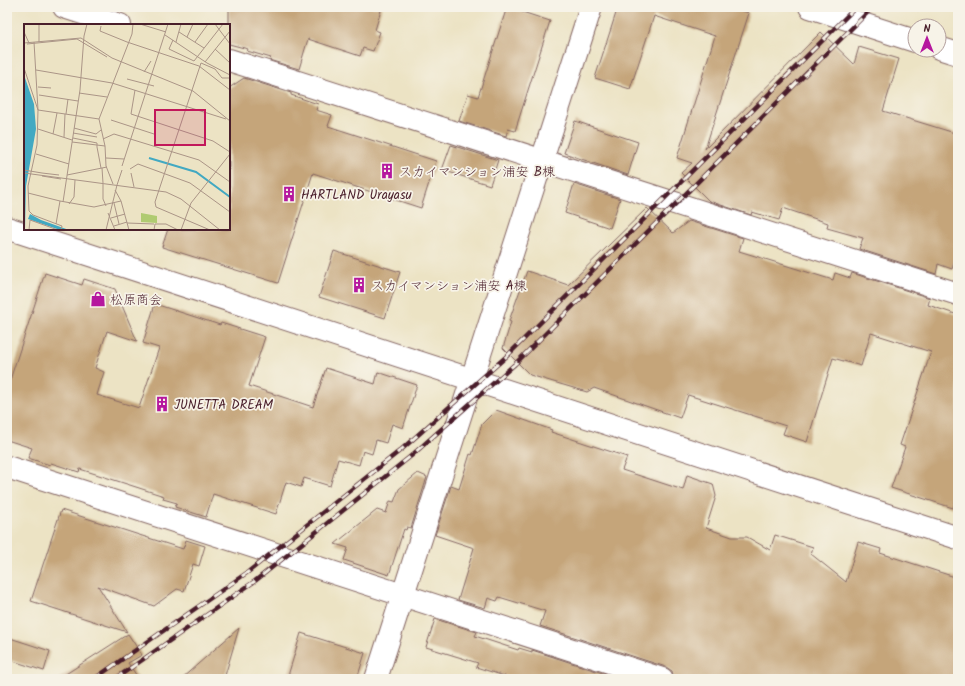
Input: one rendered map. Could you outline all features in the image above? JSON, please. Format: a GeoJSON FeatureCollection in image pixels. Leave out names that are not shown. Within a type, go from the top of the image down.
{"type":"FeatureCollection","features":[{"type":"Feature","properties":{"kind":"street"},"geometry":{"type":"LineString","coordinates":[[64,7],[117,24]]}},
{"type":"Feature","properties":{"kind":"street"},"geometry":{"type":"LineString","coordinates":[[376,679],[591,7]]}},
{"type":"Feature","properties":{"kind":"street"},"geometry":{"type":"LineString","coordinates":[[810,7],[907,37]]}},
{"type":"Feature","properties":{"kind":"street"},"geometry":{"type":"LineString","coordinates":[[947,51],[958,54]]}},
{"type":"Feature","properties":{"kind":"street"},"geometry":{"type":"LineString","coordinates":[[230,60],[958,294]]}},
{"type":"Feature","properties":{"kind":"street"},"geometry":{"type":"LineString","coordinates":[[7,228],[958,538]]}},
{"type":"Feature","properties":{"kind":"street"},"geometry":{"type":"LineString","coordinates":[[7,467],[662,679]]}},
{"type":"Feature","properties":{"kind":"building"},"geometry":{"type":"Polygon","coordinates":[[[229,7],[382,7],[375,30],[380,32],[373,51],[363,48],[360,56],[308,39],[299,69],[269,60],[271,58],[247,51],[248,49],[230,44],[229,7]]]}},
{"type":"Feature","properties":{"kind":"building"},"geometry":{"type":"Polygon","coordinates":[[[507,7],[550,21],[515,131],[508,129],[506,136],[459,121],[468,94],[478,97],[507,7]]]}},
{"type":"Feature","properties":{"kind":"building"},"geometry":{"type":"Polygon","coordinates":[[[618,7],[729,7],[749,13],[705,149],[821,32],[854,64],[859,47],[899,59],[883,111],[958,134],[958,249],[952,269],[938,264],[936,274],[859,249],[863,238],[827,228],[828,223],[783,208],[779,220],[752,212],[751,215],[709,201],[681,173],[692,163],[677,158],[715,36],[654,16],[630,89],[595,78],[618,7]]]}},
{"type":"Feature","properties":{"kind":"building"},"geometry":{"type":"Polygon","coordinates":[[[244,78],[291,93],[291,95],[318,104],[316,110],[332,115],[328,126],[436,161],[421,208],[313,173],[278,283],[162,247],[168,230],[230,230],[230,87],[244,78]]]}},
{"type":"Feature","properties":{"kind":"building"},"geometry":{"type":"Polygon","coordinates":[[[575,121],[638,142],[628,175],[564,153],[575,121]]]}},
{"type":"Feature","properties":{"kind":"building"},"geometry":{"type":"Polygon","coordinates":[[[451,145],[498,160],[490,185],[442,170],[451,145]]]}},
{"type":"Feature","properties":{"kind":"building"},"geometry":{"type":"Polygon","coordinates":[[[574,184],[620,199],[610,228],[565,213],[574,184]]]}},
{"type":"Feature","properties":{"kind":"building"},"geometry":{"type":"Polygon","coordinates":[[[647,208],[673,233],[689,221],[743,238],[739,251],[833,280],[835,273],[850,278],[852,273],[930,298],[928,305],[958,315],[958,494],[953,508],[891,488],[905,447],[900,445],[931,352],[871,333],[861,366],[833,358],[807,442],[783,434],[786,426],[688,395],[680,418],[594,388],[587,392],[530,375],[503,348],[511,322],[509,321],[527,271],[568,285],[647,208]]]}},
{"type":"Feature","properties":{"kind":"building","name":"スカイマンション浦安 A棟"},"geometry":{"type":"Polygon","coordinates":[[[334,251],[400,272],[385,318],[319,297],[334,251]]]}},
{"type":"Feature","properties":{"kind":"building"},"geometry":{"type":"Polygon","coordinates":[[[45,273],[82,285],[84,279],[115,289],[137,341],[107,331],[95,368],[104,372],[97,395],[139,408],[159,348],[143,343],[155,304],[220,325],[221,323],[265,337],[249,386],[313,407],[326,368],[375,384],[378,372],[417,385],[403,428],[392,424],[386,443],[376,440],[372,454],[363,451],[359,465],[338,459],[330,486],[304,478],[301,487],[286,482],[276,514],[213,494],[206,517],[175,507],[177,503],[163,499],[164,496],[80,469],[79,472],[51,463],[50,465],[28,458],[32,448],[7,440],[7,389],[45,273]]]}},
{"type":"Feature","properties":{"kind":"building"},"geometry":{"type":"Polygon","coordinates":[[[496,410],[552,430],[551,432],[627,457],[622,470],[683,490],[687,475],[713,484],[716,496],[706,528],[732,537],[747,537],[770,550],[775,535],[813,547],[811,554],[846,582],[858,542],[881,549],[880,553],[958,578],[958,679],[674,679],[672,671],[666,667],[540,626],[545,611],[499,597],[497,601],[488,598],[485,608],[458,600],[474,548],[435,535],[451,486],[459,489],[470,454],[472,455],[482,424],[496,410]]]}},
{"type":"Feature","properties":{"kind":"building"},"geometry":{"type":"Polygon","coordinates":[[[418,473],[427,477],[411,528],[407,527],[406,530],[404,529],[389,575],[344,560],[348,548],[335,544],[377,510],[386,513],[390,501],[394,502],[399,489],[418,473]]]}},
{"type":"Feature","properties":{"kind":"building"},"geometry":{"type":"Polygon","coordinates":[[[61,510],[183,549],[186,540],[205,546],[199,566],[193,564],[184,591],[177,589],[154,606],[98,586],[127,632],[31,601],[61,510]]]}},
{"type":"Feature","properties":{"kind":"building"},"geometry":{"type":"Polygon","coordinates":[[[435,619],[477,632],[475,636],[518,650],[519,648],[532,652],[532,650],[621,679],[514,679],[476,667],[478,663],[426,647],[435,619]]]}},
{"type":"Feature","properties":{"kind":"building"},"geometry":{"type":"Polygon","coordinates":[[[239,628],[224,679],[181,679],[239,628]]]}},
{"type":"Feature","properties":{"kind":"building"},"geometry":{"type":"Polygon","coordinates":[[[301,633],[365,653],[357,679],[287,679],[301,633]]]}},
{"type":"Feature","properties":{"kind":"building"},"geometry":{"type":"Polygon","coordinates":[[[128,634],[142,655],[128,663],[139,679],[58,679],[128,634]]]}},
{"type":"Feature","properties":{"kind":"building"},"geometry":{"type":"Polygon","coordinates":[[[7,637],[50,651],[44,671],[7,659],[7,637]]]}},
{"type":"Feature","properties":{"kind":"railway"},"geometry":{"type":"LineString","coordinates":[[94,679],[248,572],[402,449],[508,355],[856,7]]}},
{"type":"Feature","properties":{"kind":"railway"},"geometry":{"type":"LineString","coordinates":[[115,679],[255,581],[411,456],[515,364],[873,7]]}},
{"type":"Feature","properties":{"kind":"place","name":"スカイマンション浦安 B棟"},"geometry":{"type":"Point","coordinates":[387,171]}},
{"type":"Feature","properties":{"kind":"place","name":"HARTLAND Urayasu"},"geometry":{"type":"Point","coordinates":[289,194]}},
{"type":"Feature","properties":{"kind":"place","name":"スカイマンション浦安 A棟"},"geometry":{"type":"Point","coordinates":[359,285]}},
{"type":"Feature","properties":{"kind":"place","name":"松原商会"},"geometry":{"type":"Point","coordinates":[98,299]}},
{"type":"Feature","properties":{"kind":"place","name":"JUNETTA DREAM"},"geometry":{"type":"Point","coordinates":[162,404]}}]}
